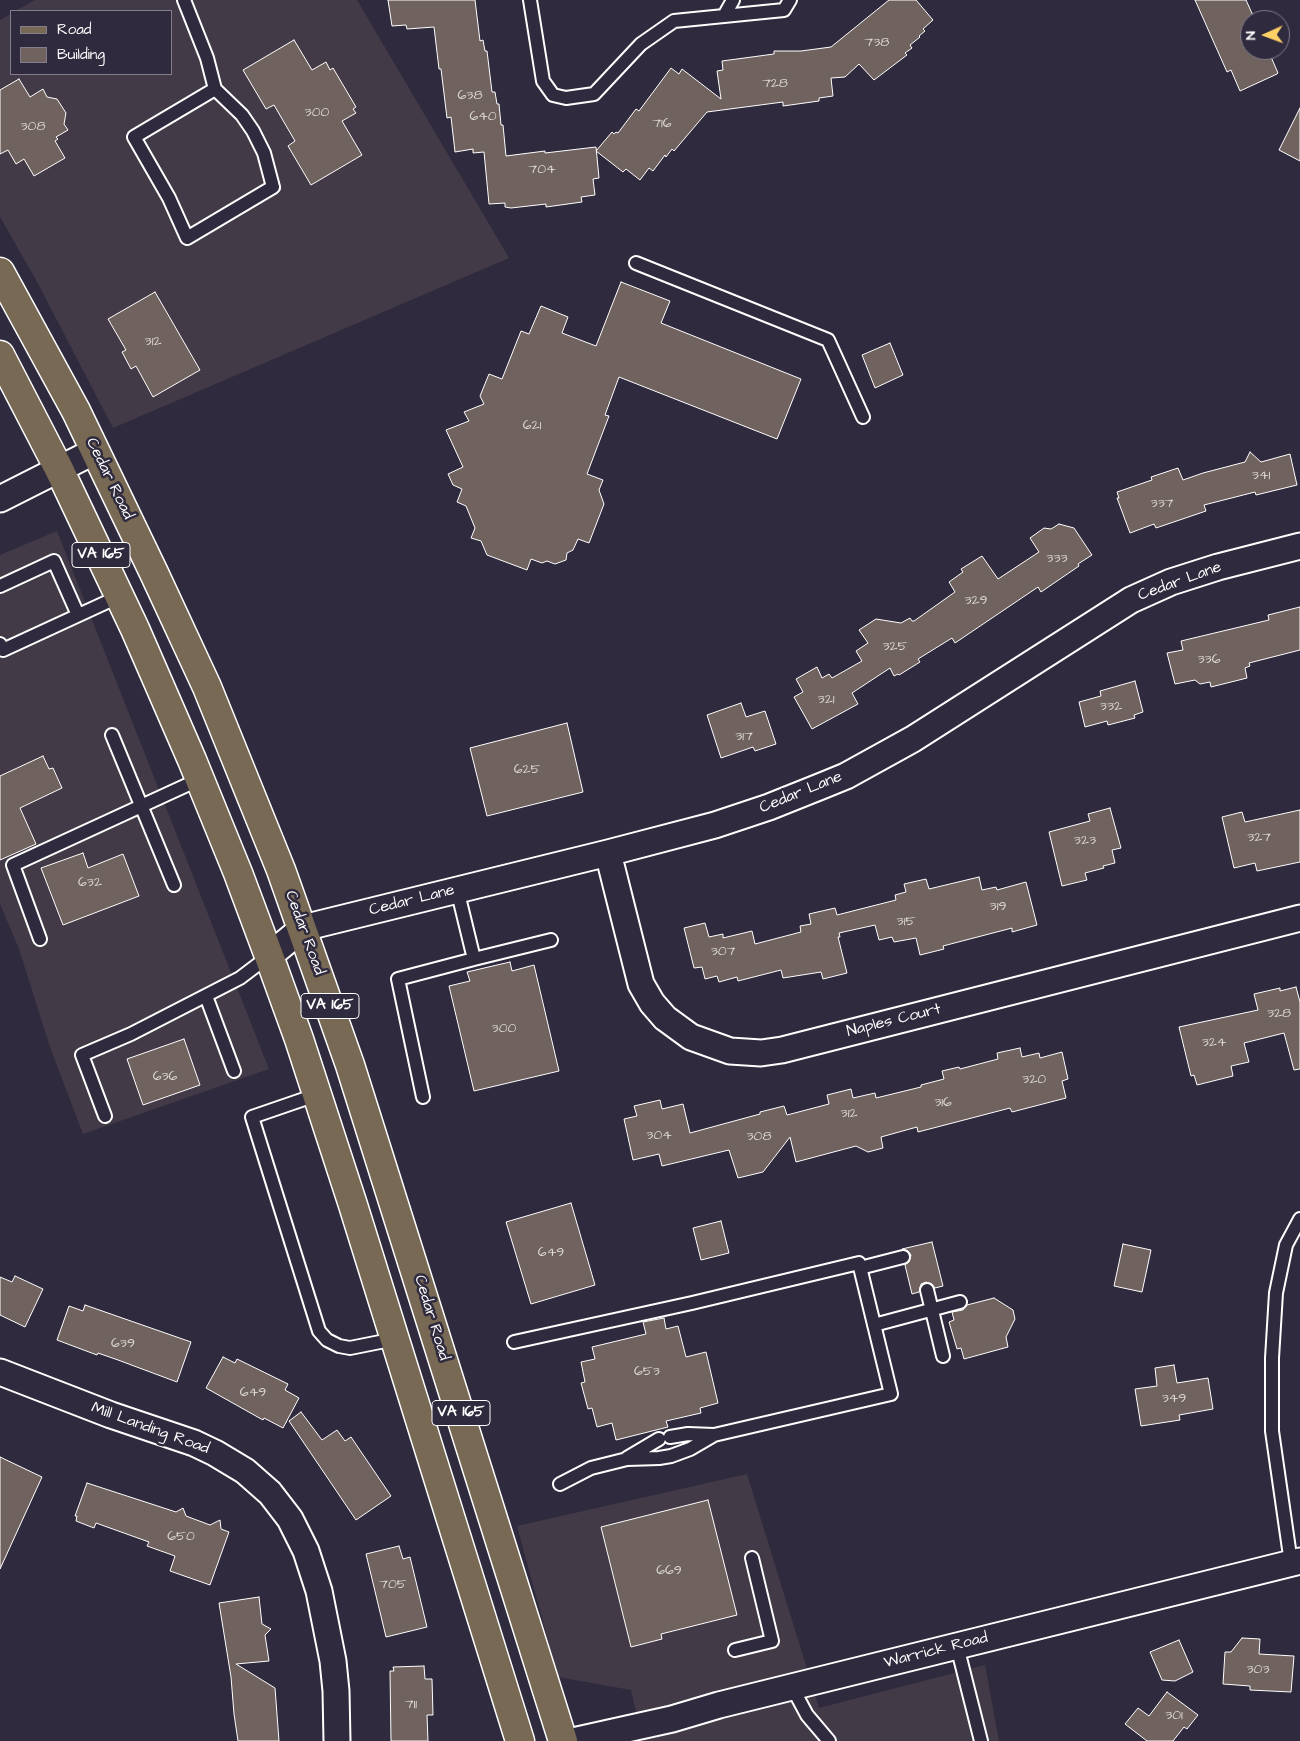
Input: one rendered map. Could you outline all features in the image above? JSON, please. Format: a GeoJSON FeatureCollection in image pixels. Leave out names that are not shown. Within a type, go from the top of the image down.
{"type":"FeatureCollection","features":[{"type":"Feature","properties":{"kind":"main road","name":"Cedar Road"},"geometry":{"type":"LineString","coordinates":[[0,272],[76,411],[207,687],[281,870],[350,1065],[563,1741]]}},
{"type":"Feature","properties":{"kind":"main road","name":"VA 165"},"geometry":{"type":"LineString","coordinates":[[0,355],[59,469],[120,596],[200,779],[238,873],[269,956],[316,1094],[520,1741]]}},
{"type":"Feature","properties":{"kind":"street"},"geometry":{"type":"LineString","coordinates":[[0,499],[95,451]]}},
{"type":"Feature","properties":{"kind":"street","name":"Cedar Lane"},"geometry":{"type":"LineString","coordinates":[[269,956],[303,928],[608,853],[715,825],[769,807],[846,776],[913,739],[1130,600],[1171,582],[1208,570],[1300,546]]}},
{"type":"Feature","properties":{"kind":"street","name":"Naples Court"},"geometry":{"type":"LineString","coordinates":[[608,853],[641,984],[652,1003],[665,1018],[691,1037],[730,1051],[761,1053],[782,1050],[1300,918]]}},
{"type":"Feature","properties":{"kind":"street","name":"Mill Landing Road"},"geometry":{"type":"LineString","coordinates":[[0,1372],[111,1415],[215,1452],[245,1471],[270,1494],[290,1519],[306,1551],[319,1591],[333,1661],[337,1741]]}},
{"type":"Feature","properties":{"kind":"street","name":"Warrick Road"},"geometry":{"type":"LineString","coordinates":[[573,1741],[672,1719],[792,1687],[1295,1562]]}},
{"type":"Feature","properties":{"kind":"lane"},"geometry":{"type":"LineString","coordinates":[[184,0],[207,58],[215,89],[242,115],[253,132],[264,153],[273,187],[187,238],[169,198],[134,136],[215,89]]}},
{"type":"Feature","properties":{"kind":"lane"},"geometry":{"type":"LineString","coordinates":[[530,0],[543,81],[553,95],[566,98],[594,94],[641,44],[674,21],[784,10],[790,0]]}},
{"type":"Feature","properties":{"kind":"lane"},"geometry":{"type":"LineString","coordinates":[[724,16],[733,0]]}},
{"type":"Feature","properties":{"kind":"lane"},"geometry":{"type":"LineString","coordinates":[[636,264],[828,340],[863,418]]}},
{"type":"Feature","properties":{"kind":"lane"},"geometry":{"type":"LineString","coordinates":[[0,586],[54,561],[78,615]]}},
{"type":"Feature","properties":{"kind":"lane"},"geometry":{"type":"LineString","coordinates":[[0,644],[2,650],[120,596]]}},
{"type":"Feature","properties":{"kind":"lane"},"geometry":{"type":"LineString","coordinates":[[112,735],[174,885]]}},
{"type":"Feature","properties":{"kind":"lane"},"geometry":{"type":"LineString","coordinates":[[40,939],[13,865],[200,779]]}},
{"type":"Feature","properties":{"kind":"lane"},"geometry":{"type":"LineString","coordinates":[[457,889],[474,959]]}},
{"type":"Feature","properties":{"kind":"lane"},"geometry":{"type":"LineString","coordinates":[[423,1097],[398,979],[551,940]]}},
{"type":"Feature","properties":{"kind":"lane"},"geometry":{"type":"LineString","coordinates":[[105,1116],[82,1055],[131,1034],[240,978],[269,956]]}},
{"type":"Feature","properties":{"kind":"lane"},"geometry":{"type":"LineString","coordinates":[[206,996],[234,1071]]}},
{"type":"Feature","properties":{"kind":"lane"},"geometry":{"type":"LineString","coordinates":[[316,1094],[252,1117],[319,1331],[326,1340],[338,1346],[350,1348],[394,1338]]}},
{"type":"Feature","properties":{"kind":"lane"},"geometry":{"type":"LineString","coordinates":[[1295,1562],[1272,1431],[1272,1358],[1276,1293],[1286,1245],[1300,1219]]}},
{"type":"Feature","properties":{"kind":"lane"},"geometry":{"type":"LineString","coordinates":[[860,1268],[903,1257]]}},
{"type":"Feature","properties":{"kind":"lane"},"geometry":{"type":"LineString","coordinates":[[514,1342],[692,1303],[859,1263],[891,1394],[714,1435],[688,1434],[664,1438],[627,1459]]}},
{"type":"Feature","properties":{"kind":"lane"},"geometry":{"type":"LineString","coordinates":[[927,1290],[943,1356]]}},
{"type":"Feature","properties":{"kind":"lane"},"geometry":{"type":"LineString","coordinates":[[874,1324],[960,1302]]}},
{"type":"Feature","properties":{"kind":"lane"},"geometry":{"type":"LineString","coordinates":[[560,1484],[591,1468],[627,1459],[671,1456],[690,1449],[714,1435]]}},
{"type":"Feature","properties":{"kind":"lane"},"geometry":{"type":"LineString","coordinates":[[735,1650],[772,1642],[752,1558]]}},
{"type":"Feature","properties":{"kind":"lane"},"geometry":{"type":"LineString","coordinates":[[957,1646],[981,1741]]}},
{"type":"Feature","properties":{"kind":"lane"},"geometry":{"type":"LineString","coordinates":[[792,1687],[807,1715],[829,1741]]}},
{"type":"Feature","properties":{"kind":"shaded area"},"geometry":{"type":"Polygon","coordinates":[[[35,0],[357,0],[509,258],[113,428],[36,280],[0,217],[0,20],[10,15],[10,75],[172,75],[172,10],[17,10],[35,0]]]}},
{"type":"Feature","properties":{"kind":"shaded area"},"geometry":{"type":"Polygon","coordinates":[[[57,531],[269,1069],[83,1134],[51,1050],[19,949],[0,904],[0,555],[57,531]]]}},
{"type":"Feature","properties":{"kind":"shaded area"},"geometry":{"type":"Polygon","coordinates":[[[747,1474],[819,1708],[985,1665],[999,1741],[643,1741],[631,1690],[558,1677],[517,1526],[747,1474]]]}},
{"type":"Feature","properties":{"kind":"building"},"geometry":{"type":"Polygon","coordinates":[[[388,0],[475,0],[480,41],[483,40],[485,51],[487,51],[492,92],[495,92],[497,104],[499,104],[506,156],[596,147],[599,178],[593,179],[595,195],[581,197],[582,202],[546,207],[546,204],[511,208],[505,207],[505,203],[489,204],[484,152],[473,153],[473,149],[455,152],[451,117],[447,118],[434,27],[407,29],[406,25],[392,26],[388,0]]]}},
{"type":"Feature","properties":{"kind":"building"},"geometry":{"type":"Polygon","coordinates":[[[889,0],[916,0],[933,20],[923,29],[925,31],[920,37],[910,45],[912,48],[905,53],[907,55],[874,80],[859,64],[845,77],[831,78],[833,96],[819,98],[819,101],[783,106],[783,102],[707,112],[674,151],[672,149],[666,157],[665,155],[653,171],[649,168],[640,180],[626,169],[623,172],[596,151],[612,132],[614,134],[618,133],[636,109],[639,111],[671,68],[679,74],[682,69],[721,99],[717,71],[723,70],[722,61],[774,54],[774,51],[801,51],[831,47],[889,0]]]}},
{"type":"Feature","properties":{"kind":"building"},"geometry":{"type":"Polygon","coordinates":[[[1195,0],[1246,0],[1250,10],[1240,10],[1240,60],[1272,60],[1278,73],[1240,91],[1231,70],[1227,72],[1195,0]]]}},
{"type":"Feature","properties":{"kind":"building"},"geometry":{"type":"Polygon","coordinates":[[[294,40],[312,70],[326,62],[330,70],[333,68],[356,107],[353,109],[356,113],[342,121],[362,155],[311,185],[288,146],[295,141],[274,105],[266,109],[243,70],[294,40]]]}},
{"type":"Feature","properties":{"kind":"building"},"geometry":{"type":"Polygon","coordinates":[[[19,79],[30,97],[43,89],[47,97],[57,99],[66,113],[64,124],[68,130],[56,137],[58,139],[55,141],[65,158],[34,176],[24,159],[16,164],[8,150],[0,154],[0,90],[19,79]]]}},
{"type":"Feature","properties":{"kind":"building"},"geometry":{"type":"Polygon","coordinates":[[[1300,108],[1300,161],[1279,150],[1300,108]]]}},
{"type":"Feature","properties":{"kind":"building"},"geometry":{"type":"Polygon","coordinates":[[[621,282],[670,301],[661,323],[801,379],[777,439],[619,377],[605,415],[609,416],[587,474],[603,480],[599,490],[604,504],[589,543],[578,539],[573,550],[567,553],[566,560],[555,564],[547,561],[542,563],[531,559],[527,570],[487,555],[481,541],[471,538],[475,528],[466,506],[457,502],[462,489],[453,485],[448,474],[463,467],[446,430],[469,421],[464,412],[484,404],[480,396],[489,374],[502,379],[521,331],[529,334],[541,306],[568,317],[562,333],[596,346],[621,282]]]}},
{"type":"Feature","properties":{"kind":"building"},"geometry":{"type":"Polygon","coordinates":[[[155,292],[200,370],[153,397],[136,366],[131,369],[122,352],[126,350],[108,319],[155,292]]]}},
{"type":"Feature","properties":{"kind":"building"},"geometry":{"type":"Polygon","coordinates":[[[890,343],[903,375],[875,388],[862,355],[890,343]]]}},
{"type":"Feature","properties":{"kind":"building"},"geometry":{"type":"Polygon","coordinates":[[[1250,452],[1261,462],[1290,454],[1297,485],[1256,495],[1255,492],[1204,505],[1206,511],[1156,528],[1154,524],[1130,533],[1117,498],[1119,498],[1117,492],[1152,480],[1151,477],[1178,468],[1183,480],[1245,462],[1250,452]]]}},
{"type":"Feature","properties":{"kind":"building"},"geometry":{"type":"Polygon","coordinates":[[[1059,524],[1074,528],[1092,555],[1041,592],[1038,587],[955,643],[952,638],[918,659],[920,662],[899,675],[894,676],[890,668],[852,693],[858,704],[812,729],[794,697],[803,692],[796,679],[817,667],[822,678],[829,674],[832,678],[862,661],[856,651],[868,643],[859,630],[876,619],[901,623],[910,618],[914,621],[955,592],[949,582],[963,572],[961,569],[982,556],[998,579],[1039,552],[1030,538],[1044,528],[1051,529],[1059,524]]]}},
{"type":"Feature","properties":{"kind":"building"},"geometry":{"type":"Polygon","coordinates":[[[1300,607],[1300,650],[1249,663],[1250,666],[1245,668],[1247,678],[1211,687],[1210,682],[1200,684],[1195,680],[1175,684],[1167,653],[1183,650],[1181,641],[1269,620],[1268,615],[1300,607]]]}},
{"type":"Feature","properties":{"kind":"building"},"geometry":{"type":"Polygon","coordinates":[[[1135,681],[1143,712],[1134,715],[1135,718],[1108,725],[1107,721],[1085,727],[1079,702],[1101,696],[1100,691],[1135,681]]]}},
{"type":"Feature","properties":{"kind":"building"},"geometry":{"type":"Polygon","coordinates":[[[741,703],[746,717],[765,711],[776,744],[755,751],[753,747],[721,758],[707,715],[741,703]]]}},
{"type":"Feature","properties":{"kind":"building"},"geometry":{"type":"Polygon","coordinates":[[[567,723],[583,792],[487,816],[470,748],[567,723]]]}},
{"type":"Feature","properties":{"kind":"building"},"geometry":{"type":"Polygon","coordinates":[[[43,756],[49,769],[53,768],[62,788],[20,808],[36,844],[0,860],[0,776],[43,756]]]}},
{"type":"Feature","properties":{"kind":"building"},"geometry":{"type":"Polygon","coordinates":[[[1110,808],[1121,848],[1112,850],[1115,863],[1085,873],[1087,880],[1062,886],[1049,832],[1090,821],[1088,814],[1110,808]]]}},
{"type":"Feature","properties":{"kind":"building"},"geometry":{"type":"Polygon","coordinates":[[[1300,810],[1300,862],[1257,871],[1255,863],[1234,868],[1222,817],[1242,812],[1245,822],[1300,810]]]}},
{"type":"Feature","properties":{"kind":"building"},"geometry":{"type":"Polygon","coordinates":[[[83,853],[88,868],[123,854],[139,896],[63,925],[41,868],[83,853]]]}},
{"type":"Feature","properties":{"kind":"building"},"geometry":{"type":"Polygon","coordinates":[[[979,877],[982,890],[996,887],[997,890],[1026,882],[1037,925],[1012,932],[1012,928],[943,946],[944,949],[920,955],[916,938],[894,942],[892,937],[879,940],[875,925],[839,933],[840,937],[838,937],[847,973],[823,979],[821,972],[783,978],[781,970],[738,981],[737,977],[719,982],[717,976],[705,979],[702,967],[694,968],[684,928],[705,923],[709,937],[723,934],[723,938],[752,931],[755,944],[801,932],[800,926],[811,924],[809,914],[835,908],[837,915],[896,900],[895,895],[906,892],[904,884],[926,879],[929,889],[979,877]]]}},
{"type":"Feature","properties":{"kind":"building"},"geometry":{"type":"Polygon","coordinates":[[[510,962],[512,971],[534,965],[559,1071],[474,1091],[449,986],[470,981],[467,972],[510,962]]]}},
{"type":"Feature","properties":{"kind":"building"},"geometry":{"type":"Polygon","coordinates":[[[1296,987],[1300,1002],[1300,1069],[1294,1070],[1284,1033],[1244,1043],[1249,1062],[1231,1066],[1233,1076],[1197,1085],[1194,1075],[1191,1076],[1179,1027],[1258,1010],[1254,994],[1280,988],[1280,991],[1296,987]]]}},
{"type":"Feature","properties":{"kind":"building"},"geometry":{"type":"Polygon","coordinates":[[[184,1039],[200,1085],[143,1105],[127,1059],[184,1039]]]}},
{"type":"Feature","properties":{"kind":"building"},"geometry":{"type":"Polygon","coordinates":[[[1020,1048],[1022,1057],[1039,1053],[1040,1058],[1062,1052],[1068,1079],[1062,1081],[1066,1098],[1012,1112],[1010,1108],[918,1132],[917,1127],[881,1137],[883,1148],[868,1152],[856,1146],[796,1162],[790,1137],[763,1172],[738,1178],[729,1150],[662,1166],[659,1154],[633,1160],[624,1119],[637,1116],[634,1106],[660,1100],[662,1109],[683,1104],[690,1133],[784,1106],[787,1115],[829,1104],[827,1095],[851,1089],[853,1098],[875,1093],[876,1098],[921,1087],[921,1085],[944,1079],[942,1071],[959,1067],[960,1069],[998,1059],[997,1053],[1020,1048]]]}},
{"type":"Feature","properties":{"kind":"building"},"geometry":{"type":"Polygon","coordinates":[[[571,1203],[595,1285],[531,1304],[506,1222],[571,1203]]]}},
{"type":"Feature","properties":{"kind":"building"},"geometry":{"type":"Polygon","coordinates":[[[721,1221],[729,1253],[701,1260],[693,1228],[721,1221]]]}},
{"type":"Feature","properties":{"kind":"building"},"geometry":{"type":"Polygon","coordinates":[[[932,1242],[943,1286],[935,1288],[932,1284],[926,1282],[921,1284],[919,1292],[912,1294],[905,1265],[909,1262],[911,1255],[908,1251],[902,1249],[932,1242]]]}},
{"type":"Feature","properties":{"kind":"building"},"geometry":{"type":"Polygon","coordinates":[[[1123,1244],[1151,1250],[1142,1292],[1114,1286],[1123,1244]]]}},
{"type":"Feature","properties":{"kind":"building"},"geometry":{"type":"Polygon","coordinates":[[[15,1276],[43,1289],[25,1327],[0,1315],[0,1277],[12,1282],[15,1276]]]}},
{"type":"Feature","properties":{"kind":"building"},"geometry":{"type":"Polygon","coordinates":[[[994,1298],[1013,1310],[1015,1319],[1006,1337],[1008,1347],[964,1359],[961,1348],[957,1349],[949,1322],[954,1320],[952,1312],[963,1310],[967,1305],[994,1298]]]}},
{"type":"Feature","properties":{"kind":"building"},"geometry":{"type":"Polygon","coordinates":[[[85,1305],[191,1342],[177,1382],[57,1340],[69,1306],[83,1311],[85,1305]]]}},
{"type":"Feature","properties":{"kind":"building"},"geometry":{"type":"Polygon","coordinates":[[[664,1318],[666,1329],[678,1326],[686,1357],[706,1352],[718,1403],[700,1408],[701,1413],[666,1421],[668,1427],[616,1440],[612,1423],[597,1427],[592,1408],[588,1409],[581,1383],[585,1382],[581,1362],[595,1359],[592,1347],[646,1334],[643,1322],[664,1318]]]}},
{"type":"Feature","properties":{"kind":"building"},"geometry":{"type":"Polygon","coordinates":[[[223,1357],[235,1363],[237,1359],[288,1384],[285,1390],[299,1398],[283,1428],[264,1418],[263,1420],[206,1388],[223,1357]]]}},
{"type":"Feature","properties":{"kind":"building"},"geometry":{"type":"Polygon","coordinates":[[[1174,1365],[1177,1383],[1208,1378],[1213,1409],[1179,1415],[1180,1420],[1141,1426],[1135,1389],[1157,1386],[1155,1368],[1174,1365]]]}},
{"type":"Feature","properties":{"kind":"building"},"geometry":{"type":"Polygon","coordinates":[[[301,1412],[322,1440],[337,1430],[345,1441],[351,1437],[391,1496],[356,1520],[289,1421],[301,1412]]]}},
{"type":"Feature","properties":{"kind":"building"},"geometry":{"type":"Polygon","coordinates":[[[0,1457],[42,1477],[0,1569],[0,1457]]]}},
{"type":"Feature","properties":{"kind":"building"},"geometry":{"type":"Polygon","coordinates":[[[87,1483],[176,1512],[183,1508],[186,1516],[210,1525],[220,1520],[221,1529],[229,1532],[210,1585],[170,1571],[175,1556],[147,1546],[149,1542],[96,1523],[94,1528],[76,1521],[77,1516],[75,1516],[87,1483]]]}},
{"type":"Feature","properties":{"kind":"building"},"geometry":{"type":"Polygon","coordinates":[[[708,1500],[737,1615],[661,1634],[662,1639],[631,1647],[601,1527],[708,1500]]]}},
{"type":"Feature","properties":{"kind":"building"},"geometry":{"type":"Polygon","coordinates":[[[399,1546],[403,1559],[410,1557],[427,1627],[386,1637],[366,1554],[399,1546]]]}},
{"type":"Feature","properties":{"kind":"building"},"geometry":{"type":"Polygon","coordinates":[[[259,1597],[262,1624],[271,1629],[265,1635],[269,1661],[236,1664],[275,1688],[279,1741],[238,1741],[231,1677],[219,1603],[259,1597]]]}},
{"type":"Feature","properties":{"kind":"building"},"geometry":{"type":"Polygon","coordinates":[[[1242,1638],[1260,1639],[1259,1654],[1294,1656],[1291,1692],[1250,1690],[1250,1686],[1223,1684],[1225,1652],[1231,1652],[1242,1638]]]}},
{"type":"Feature","properties":{"kind":"building"},"geometry":{"type":"Polygon","coordinates":[[[1179,1640],[1193,1672],[1175,1681],[1162,1680],[1150,1652],[1179,1640]]]}},
{"type":"Feature","properties":{"kind":"building"},"geometry":{"type":"Polygon","coordinates":[[[424,1666],[425,1679],[432,1679],[433,1715],[427,1715],[428,1741],[391,1741],[390,1671],[394,1671],[393,1667],[424,1666]]]}},
{"type":"Feature","properties":{"kind":"building"},"geometry":{"type":"Polygon","coordinates":[[[1167,1692],[1198,1715],[1187,1729],[1184,1727],[1173,1741],[1147,1741],[1125,1724],[1138,1708],[1149,1716],[1167,1692]]]}}]}
